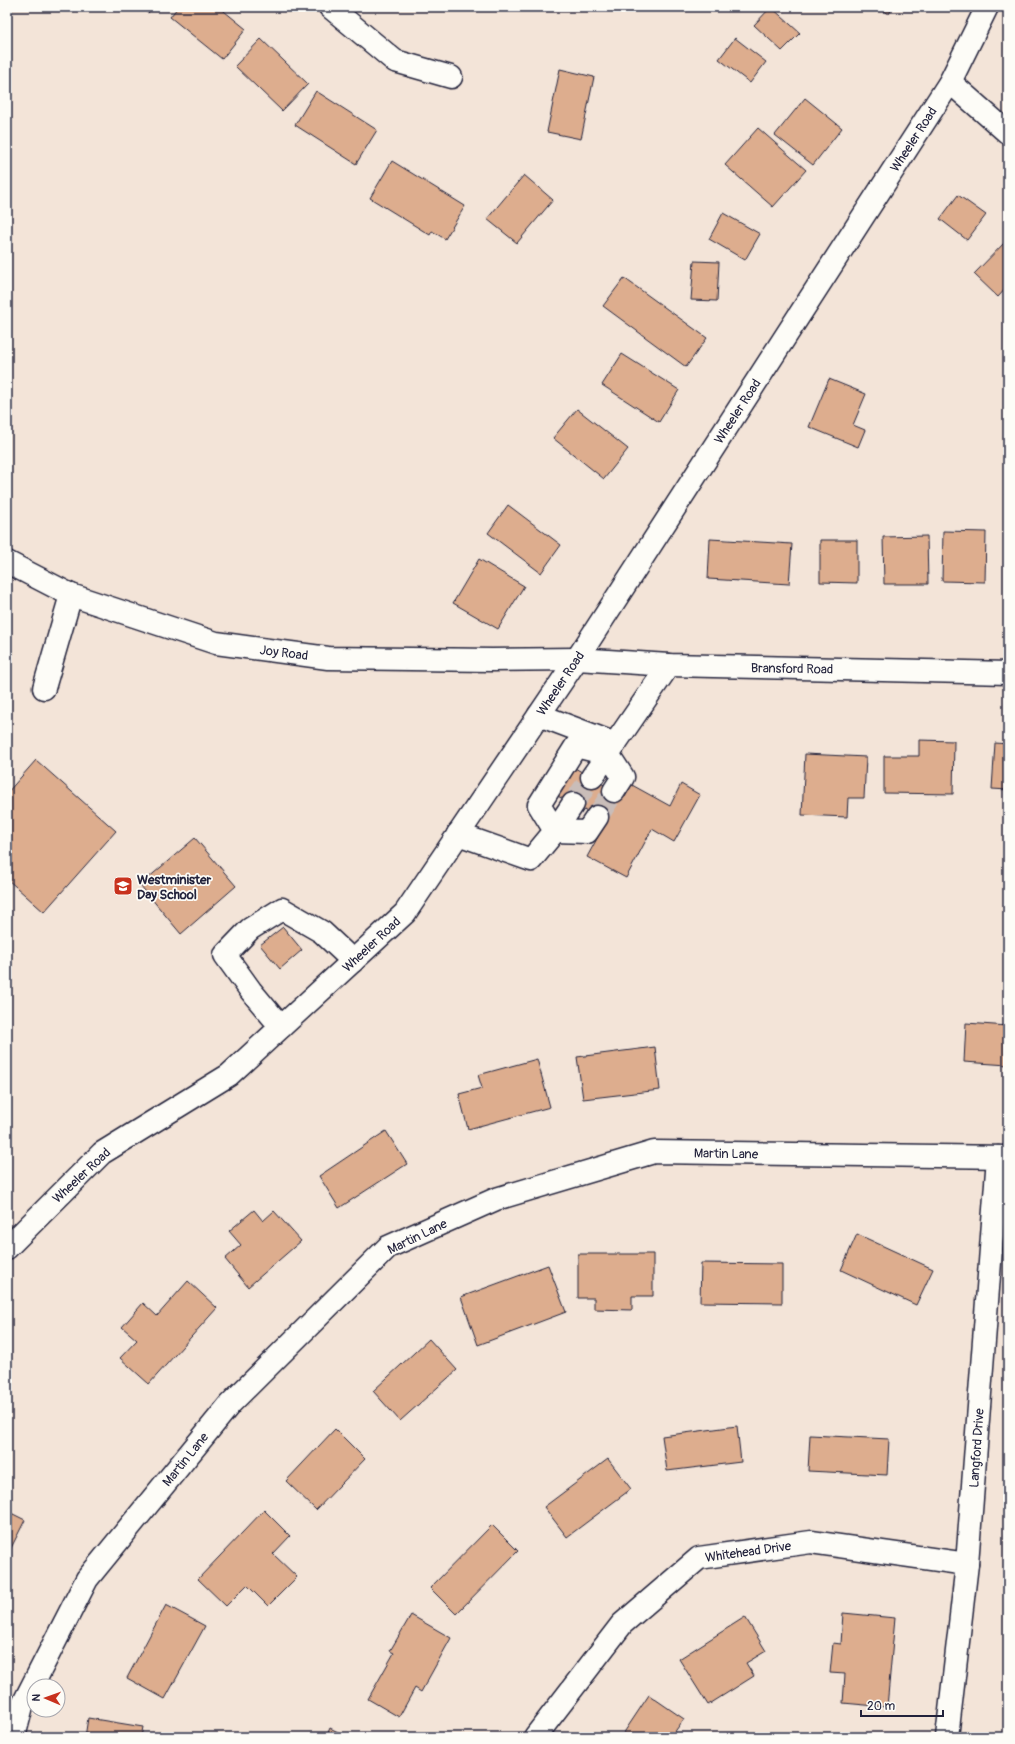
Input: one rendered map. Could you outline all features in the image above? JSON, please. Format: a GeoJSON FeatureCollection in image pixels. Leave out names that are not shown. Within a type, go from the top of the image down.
{"type":"FeatureCollection","features":[{"type":"Feature","properties":{"kind":"street"},"geometry":{"type":"LineString","coordinates":[[330,7],[395,61],[451,77]]}},
{"type":"Feature","properties":{"kind":"street","name":"Wheeler Road"},"geometry":{"type":"LineString","coordinates":[[7,1248],[102,1152],[229,1075],[404,913],[577,659],[950,82],[987,7]]}},
{"type":"Feature","properties":{"kind":"street"},"geometry":{"type":"LineString","coordinates":[[950,82],[1008,133]]}},
{"type":"Feature","properties":{"kind":"street","name":"Joy Road"},"geometry":{"type":"LineString","coordinates":[[7,562],[72,595],[216,643],[328,658],[492,660],[577,659]]}},
{"type":"Feature","properties":{"kind":"street"},"geometry":{"type":"LineString","coordinates":[[44,688],[72,595]]}},
{"type":"Feature","properties":{"kind":"street","name":"Bransford Road"},"geometry":{"type":"LineString","coordinates":[[577,659],[669,664],[1008,673]]}},
{"type":"Feature","properties":{"kind":"street"},"geometry":{"type":"LineString","coordinates":[[592,777],[669,664]]}},
{"type":"Feature","properties":{"kind":"street"},"geometry":{"type":"LineString","coordinates":[[539,715],[612,749],[623,777],[614,790]]}},
{"type":"Feature","properties":{"kind":"street"},"geometry":{"type":"LineString","coordinates":[[556,831],[539,805],[576,746],[612,749]]}},
{"type":"Feature","properties":{"kind":"street"},"geometry":{"type":"LineString","coordinates":[[458,834],[531,860],[556,831],[573,804]]}},
{"type":"Feature","properties":{"kind":"street"},"geometry":{"type":"LineString","coordinates":[[556,831],[587,832],[597,818]]}},
{"type":"Feature","properties":{"kind":"street"},"geometry":{"type":"LineString","coordinates":[[281,1027],[250,991],[225,955],[250,929],[282,909],[322,932],[353,961]]}},
{"type":"Feature","properties":{"kind":"street","name":"Martin Lane"},"geometry":{"type":"LineString","coordinates":[[14,1737],[22,1706],[87,1579],[230,1404],[388,1247],[496,1199],[654,1152],[1003,1157]]}},
{"type":"Feature","properties":{"kind":"street","name":"Langford Drive"},"geometry":{"type":"LineString","coordinates":[[947,1737],[967,1564],[1003,1157]]}},
{"type":"Feature","properties":{"kind":"street","name":"Whitehead Drive"},"geometry":{"type":"LineString","coordinates":[[535,1737],[622,1624],[699,1558],[811,1542],[967,1564]]}},
{"type":"Feature","properties":{"kind":"building"},"geometry":{"type":"Polygon","coordinates":[[[139,7],[152,7],[148,13],[139,7]]]}},
{"type":"Feature","properties":{"kind":"building"},"geometry":{"type":"Polygon","coordinates":[[[178,7],[219,7],[246,29],[222,59],[170,17],[178,7]]]}},
{"type":"Feature","properties":{"kind":"building"},"geometry":{"type":"Polygon","coordinates":[[[771,7],[800,33],[782,51],[754,25],[771,7]]]}},
{"type":"Feature","properties":{"kind":"building"},"geometry":{"type":"Polygon","coordinates":[[[877,7],[893,7],[889,14],[877,7]]]}},
{"type":"Feature","properties":{"kind":"building"},"geometry":{"type":"Polygon","coordinates":[[[735,38],[766,62],[750,83],[719,59],[735,38]]]}},
{"type":"Feature","properties":{"kind":"building"},"geometry":{"type":"Polygon","coordinates":[[[261,39],[308,84],[282,111],[235,66],[261,39]]]}},
{"type":"Feature","properties":{"kind":"building"},"geometry":{"type":"Polygon","coordinates":[[[560,69],[594,77],[581,139],[547,132],[560,69]]]}},
{"type":"Feature","properties":{"kind":"building"},"geometry":{"type":"Polygon","coordinates":[[[316,91],[377,130],[356,164],[295,125],[316,91]]]}},
{"type":"Feature","properties":{"kind":"building"},"geometry":{"type":"Polygon","coordinates":[[[805,98],[842,128],[813,165],[775,135],[805,98]]]}},
{"type":"Feature","properties":{"kind":"building"},"geometry":{"type":"Polygon","coordinates":[[[758,128],[806,170],[773,207],[725,165],[758,128]]]}},
{"type":"Feature","properties":{"kind":"building"},"geometry":{"type":"Polygon","coordinates":[[[392,161],[465,206],[445,239],[432,231],[430,235],[370,198],[392,161]]]}},
{"type":"Feature","properties":{"kind":"building"},"geometry":{"type":"Polygon","coordinates":[[[524,175],[553,200],[517,243],[487,219],[524,175]]]}},
{"type":"Feature","properties":{"kind":"building"},"geometry":{"type":"Polygon","coordinates":[[[958,195],[986,215],[967,240],[940,219],[958,195]]]}},
{"type":"Feature","properties":{"kind":"building"},"geometry":{"type":"Polygon","coordinates":[[[723,213],[760,234],[745,260],[709,239],[723,213]]]}},
{"type":"Feature","properties":{"kind":"building"},"geometry":{"type":"Polygon","coordinates":[[[1008,239],[1008,286],[998,297],[974,274],[1008,239]]]}},
{"type":"Feature","properties":{"kind":"building"},"geometry":{"type":"Polygon","coordinates":[[[694,261],[719,262],[717,301],[691,300],[694,261]]]}},
{"type":"Feature","properties":{"kind":"building"},"geometry":{"type":"Polygon","coordinates":[[[624,278],[707,338],[686,367],[603,306],[624,278]]]}},
{"type":"Feature","properties":{"kind":"building"},"geometry":{"type":"Polygon","coordinates":[[[622,354],[679,390],[659,422],[602,385],[622,354]]]}},
{"type":"Feature","properties":{"kind":"building"},"geometry":{"type":"Polygon","coordinates":[[[829,379],[866,394],[853,425],[865,430],[858,447],[809,427],[829,379]]]}},
{"type":"Feature","properties":{"kind":"building"},"geometry":{"type":"Polygon","coordinates":[[[577,409],[628,449],[604,479],[553,438],[577,409]]]}},
{"type":"Feature","properties":{"kind":"building"},"geometry":{"type":"Polygon","coordinates":[[[508,505],[561,545],[541,573],[488,533],[508,505]]]}},
{"type":"Feature","properties":{"kind":"building"},"geometry":{"type":"Polygon","coordinates":[[[943,531],[986,532],[985,582],[942,581],[943,531]]]}},
{"type":"Feature","properties":{"kind":"building"},"geometry":{"type":"Polygon","coordinates":[[[927,536],[928,584],[884,584],[883,537],[927,536]]]}},
{"type":"Feature","properties":{"kind":"building"},"geometry":{"type":"Polygon","coordinates":[[[710,539],[792,544],[789,584],[708,579],[710,539]]]}},
{"type":"Feature","properties":{"kind":"building"},"geometry":{"type":"Polygon","coordinates":[[[820,540],[857,540],[857,583],[820,582],[820,540]]]}},
{"type":"Feature","properties":{"kind":"building"},"geometry":{"type":"Polygon","coordinates":[[[1008,557],[1008,585],[1006,584],[1008,557]]]}},
{"type":"Feature","properties":{"kind":"building"},"geometry":{"type":"Polygon","coordinates":[[[479,559],[524,586],[498,629],[453,603],[479,559]]]}},
{"type":"Feature","properties":{"kind":"building"},"geometry":{"type":"Polygon","coordinates":[[[919,740],[954,741],[953,794],[884,793],[884,756],[919,756],[919,740]]]}},
{"type":"Feature","properties":{"kind":"building"},"geometry":{"type":"Polygon","coordinates":[[[995,743],[1008,744],[1008,790],[992,789],[995,743]]]}},
{"type":"Feature","properties":{"kind":"building"},"geometry":{"type":"Polygon","coordinates":[[[805,754],[866,757],[864,798],[848,798],[847,817],[802,815],[805,754]]]}},
{"type":"Feature","properties":{"kind":"building"},"geometry":{"type":"Polygon","coordinates":[[[36,760],[116,831],[44,912],[7,879],[7,793],[36,760]]]}},
{"type":"Feature","properties":{"kind":"building"},"geometry":{"type":"Polygon","coordinates":[[[568,764],[625,797],[632,785],[670,806],[681,784],[700,795],[674,842],[652,829],[626,878],[587,857],[606,822],[552,793],[568,764]]]}},
{"type":"Feature","properties":{"kind":"building"},"geometry":{"type":"Polygon","coordinates":[[[195,838],[236,886],[181,934],[140,885],[195,838]]]}},
{"type":"Feature","properties":{"kind":"building"},"geometry":{"type":"Polygon","coordinates":[[[283,927],[302,950],[280,969],[260,945],[283,927]]]}},
{"type":"Feature","properties":{"kind":"building"},"geometry":{"type":"Polygon","coordinates":[[[966,1023],[1008,1026],[1008,1065],[964,1062],[966,1023]]]}},
{"type":"Feature","properties":{"kind":"building"},"geometry":{"type":"Polygon","coordinates":[[[655,1047],[660,1090],[583,1099],[577,1057],[655,1047]]]}},
{"type":"Feature","properties":{"kind":"building"},"geometry":{"type":"Polygon","coordinates":[[[537,1059],[550,1107],[468,1129],[459,1094],[482,1088],[478,1075],[537,1059]]]}},
{"type":"Feature","properties":{"kind":"building"},"geometry":{"type":"Polygon","coordinates":[[[386,1131],[407,1164],[339,1208],[319,1176],[386,1131]]]}},
{"type":"Feature","properties":{"kind":"building"},"geometry":{"type":"Polygon","coordinates":[[[254,1210],[263,1221],[274,1211],[301,1241],[248,1287],[225,1259],[241,1245],[229,1231],[254,1210]]]}},
{"type":"Feature","properties":{"kind":"building"},"geometry":{"type":"Polygon","coordinates":[[[857,1234],[933,1269],[916,1305],[841,1270],[857,1234]]]}},
{"type":"Feature","properties":{"kind":"building"},"geometry":{"type":"Polygon","coordinates":[[[578,1254],[653,1254],[653,1296],[632,1296],[632,1310],[594,1309],[594,1298],[578,1298],[578,1254]]]}},
{"type":"Feature","properties":{"kind":"building"},"geometry":{"type":"Polygon","coordinates":[[[701,1263],[782,1264],[782,1303],[700,1302],[701,1263]]]}},
{"type":"Feature","properties":{"kind":"building"},"geometry":{"type":"Polygon","coordinates":[[[548,1265],[566,1312],[478,1345],[461,1297],[548,1265]]]}},
{"type":"Feature","properties":{"kind":"building"},"geometry":{"type":"Polygon","coordinates":[[[188,1281],[217,1308],[149,1384],[120,1358],[137,1340],[122,1327],[143,1303],[157,1316],[188,1281]]]}},
{"type":"Feature","properties":{"kind":"building"},"geometry":{"type":"Polygon","coordinates":[[[429,1339],[457,1370],[400,1421],[373,1391],[429,1339]]]}},
{"type":"Feature","properties":{"kind":"building"},"geometry":{"type":"Polygon","coordinates":[[[737,1426],[741,1462],[667,1471],[662,1436],[737,1426]]]}},
{"type":"Feature","properties":{"kind":"building"},"geometry":{"type":"Polygon","coordinates":[[[335,1429],[365,1459],[316,1510],[286,1481],[335,1429]]]}},
{"type":"Feature","properties":{"kind":"building"},"geometry":{"type":"Polygon","coordinates":[[[810,1435],[889,1439],[887,1475],[808,1471],[810,1435]]]}},
{"type":"Feature","properties":{"kind":"building"},"geometry":{"type":"Polygon","coordinates":[[[608,1459],[631,1489],[567,1537],[544,1507],[608,1459]]]}},
{"type":"Feature","properties":{"kind":"building"},"geometry":{"type":"Polygon","coordinates":[[[264,1510],[290,1536],[273,1554],[297,1577],[268,1606],[247,1585],[226,1606],[198,1579],[264,1510]]]}},
{"type":"Feature","properties":{"kind":"building"},"geometry":{"type":"Polygon","coordinates":[[[7,1511],[25,1520],[7,1556],[7,1511]]]}},
{"type":"Feature","properties":{"kind":"building"},"geometry":{"type":"Polygon","coordinates":[[[492,1525],[518,1551],[456,1614],[430,1588],[492,1525]]]}},
{"type":"Feature","properties":{"kind":"building"},"geometry":{"type":"Polygon","coordinates":[[[166,1605],[205,1626],[165,1699],[127,1678],[166,1605]]]}},
{"type":"Feature","properties":{"kind":"building"},"geometry":{"type":"Polygon","coordinates":[[[843,1613],[895,1618],[887,1707],[843,1703],[845,1674],[830,1673],[833,1643],[841,1644],[843,1613]]]}},
{"type":"Feature","properties":{"kind":"building"},"geometry":{"type":"Polygon","coordinates":[[[411,1615],[451,1638],[421,1692],[415,1688],[399,1717],[368,1699],[394,1653],[390,1651],[411,1615]]]}},
{"type":"Feature","properties":{"kind":"building"},"geometry":{"type":"Polygon","coordinates":[[[745,1617],[766,1651],[746,1663],[754,1676],[708,1705],[679,1659],[745,1617]]]}},
{"type":"Feature","properties":{"kind":"building"},"geometry":{"type":"Polygon","coordinates":[[[649,1695],[684,1719],[671,1737],[621,1737],[649,1695]]]}},
{"type":"Feature","properties":{"kind":"building"},"geometry":{"type":"Polygon","coordinates":[[[88,1718],[143,1727],[141,1737],[85,1737],[88,1718]]]}},
{"type":"Feature","properties":{"kind":"building"},"geometry":{"type":"Polygon","coordinates":[[[330,1728],[348,1737],[326,1737],[330,1728]]]}},
{"type":"Feature","properties":{"kind":"tunnel"},"geometry":{"type":"LineString","coordinates":[[573,804],[592,777]]}},
{"type":"Feature","properties":{"kind":"tunnel"},"geometry":{"type":"LineString","coordinates":[[597,817],[614,791]]}},
{"type":"Feature","properties":{"kind":"place","name":"Westminister Day School"},"geometry":{"type":"Point","coordinates":[123,886]}}]}
